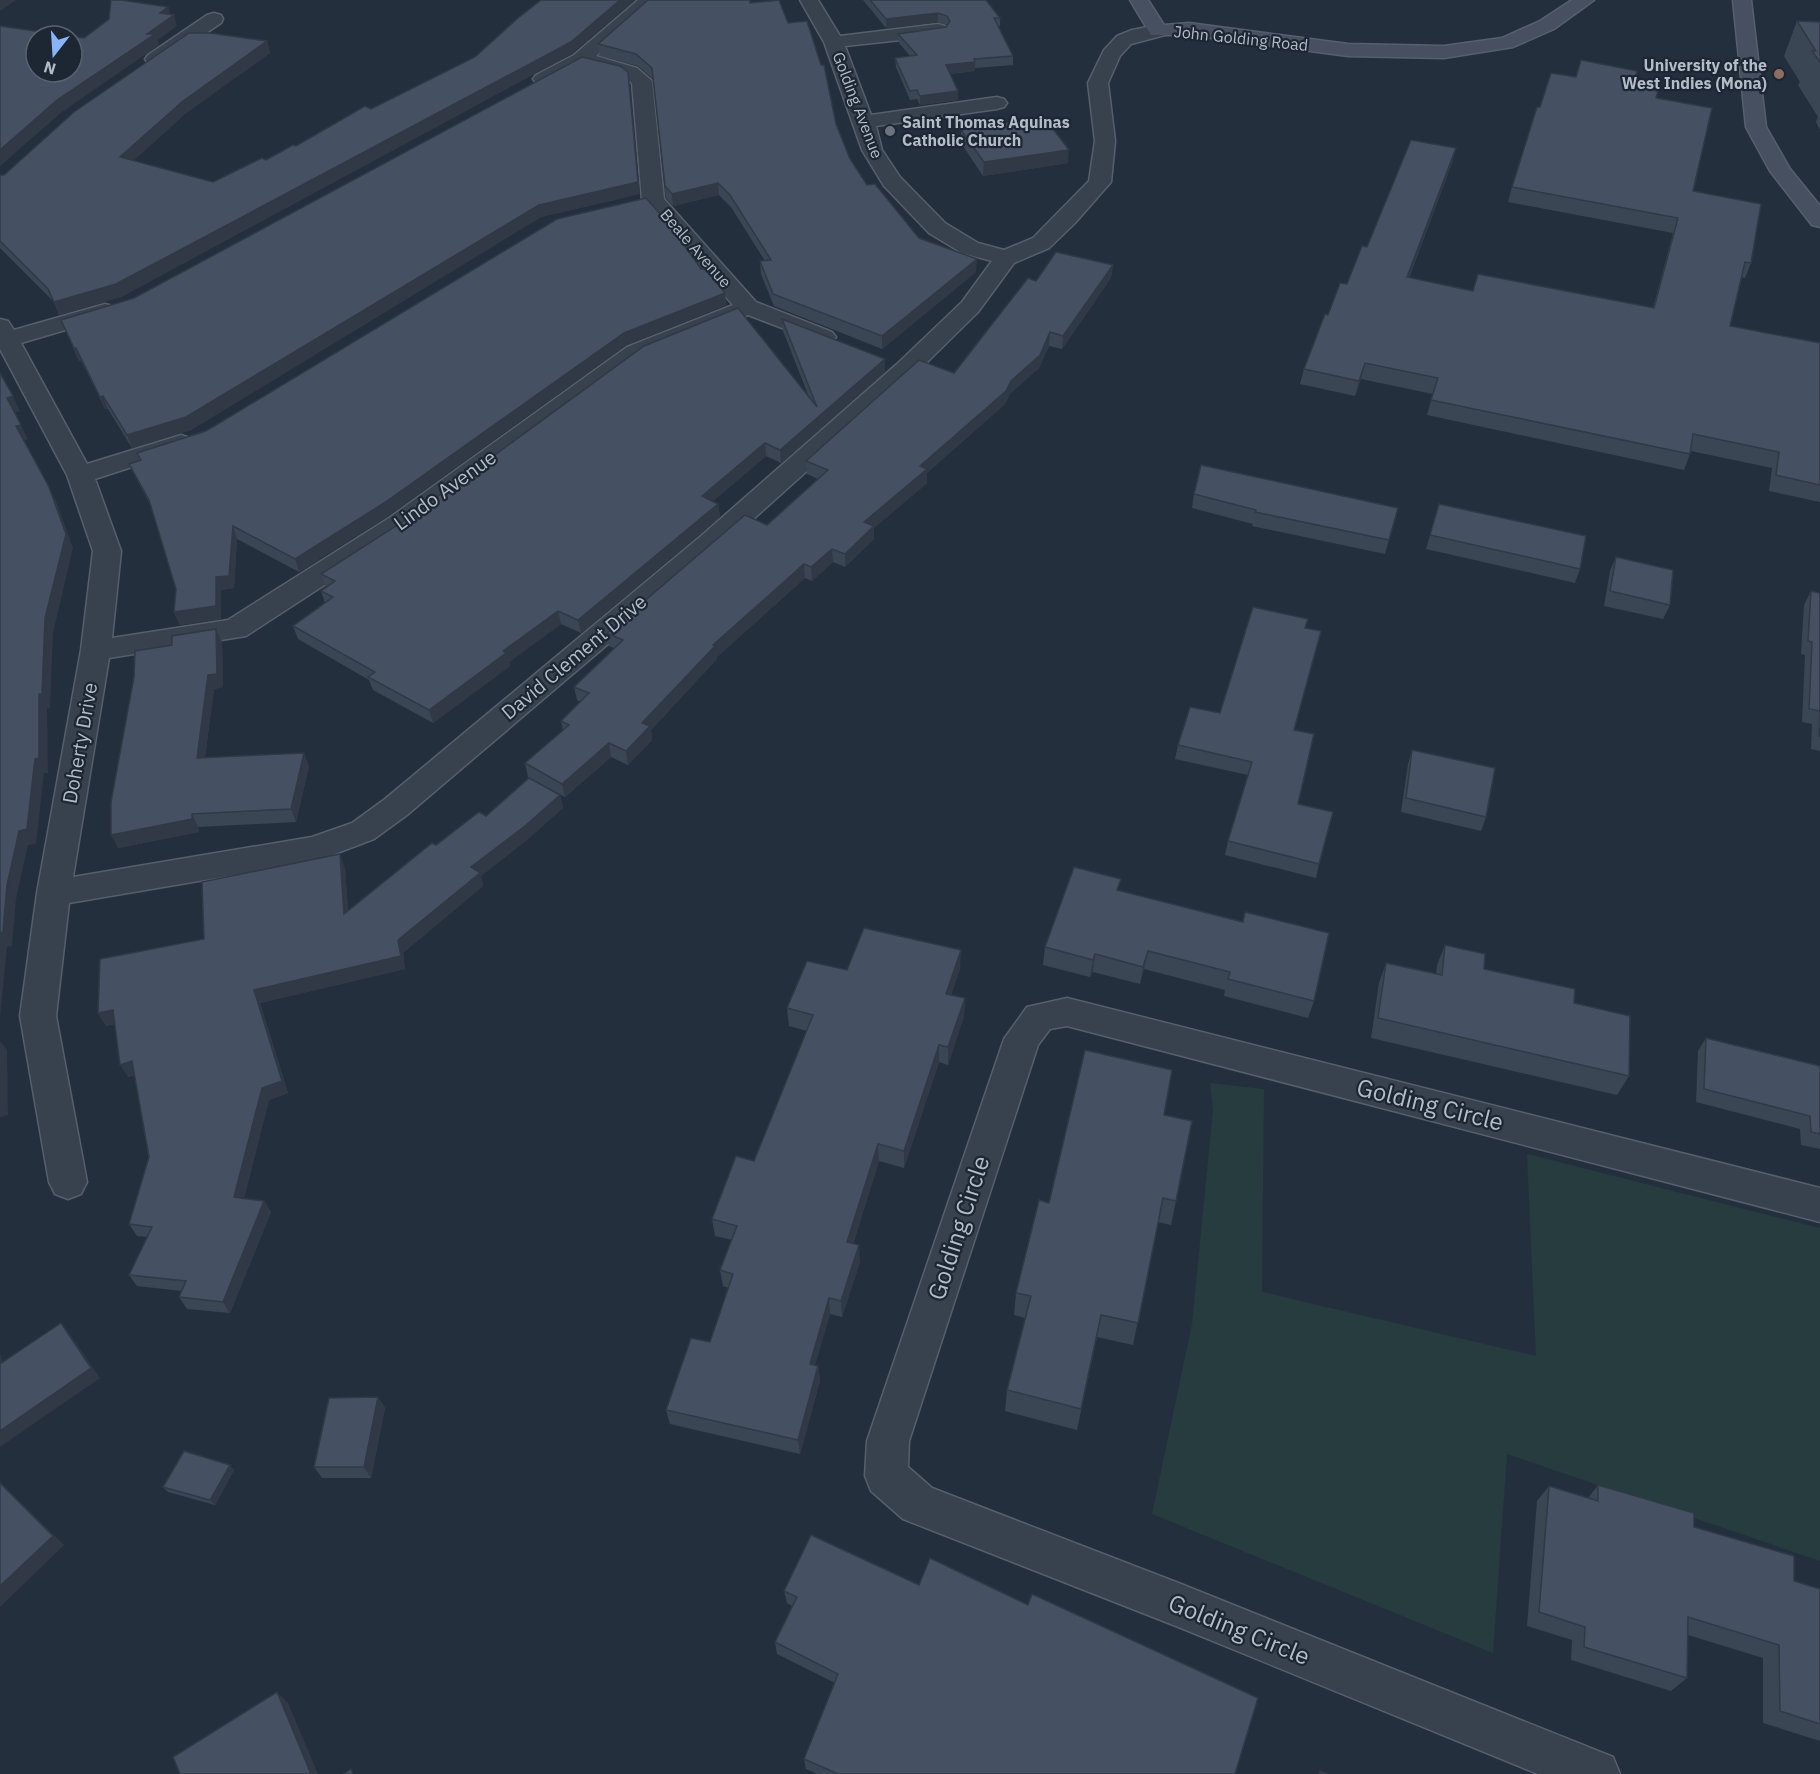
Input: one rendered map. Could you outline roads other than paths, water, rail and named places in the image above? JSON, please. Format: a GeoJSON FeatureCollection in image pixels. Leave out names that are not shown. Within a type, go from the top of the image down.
{"type":"FeatureCollection","features":[{"type":"Feature","properties":{"kind":"street"},"geometry":{"type":"LineString","coordinates":[[529,87],[581,59],[649,0]]}},
{"type":"Feature","properties":{"kind":"street","name":"Golding Avenue"},"geometry":{"type":"LineString","coordinates":[[809,0],[834,42],[872,150],[892,181],[937,228],[970,248],[1006,258]]}},
{"type":"Feature","properties":{"kind":"street"},"geometry":{"type":"LineString","coordinates":[[1139,0],[1158,31]]}},
{"type":"Feature","properties":{"kind":"street","name":"John Golding Road"},"geometry":{"type":"LineString","coordinates":[[1006,258],[1041,243],[1100,182],[1105,141],[1098,83],[1111,54],[1124,40],[1139,34],[1189,29],[1348,50],[1444,52],[1506,43],[1547,25],[1585,0]]}},
{"type":"Feature","properties":{"kind":"street"},"geometry":{"type":"LineString","coordinates":[[1742,0],[1756,128],[1781,171],[1820,220]]}},
{"type":"Feature","properties":{"kind":"street"},"geometry":{"type":"LineString","coordinates":[[138,71],[214,19]]}},
{"type":"Feature","properties":{"kind":"street"},"geometry":{"type":"LineString","coordinates":[[834,42],[938,30]]}},
{"type":"Feature","properties":{"kind":"street","name":"Beale Avenue"},"geometry":{"type":"LineString","coordinates":[[581,59],[630,72],[642,81],[642,203],[748,307],[843,344]]}},
{"type":"Feature","properties":{"kind":"street"},"geometry":{"type":"LineString","coordinates":[[864,122],[997,103]]}},
{"type":"Feature","properties":{"kind":"street","name":"David Clement Drive"},"geometry":{"type":"LineString","coordinates":[[54,892],[316,849],[363,831],[396,807],[711,542],[896,365],[970,307],[1006,258]]}},
{"type":"Feature","properties":{"kind":"street"},"geometry":{"type":"LineString","coordinates":[[5,332],[129,304]]}},
{"type":"Feature","properties":{"kind":"street","name":"Lindo Avenue"},"geometry":{"type":"LineString","coordinates":[[96,650],[236,628],[399,524],[636,352],[748,307]]}},
{"type":"Feature","properties":{"kind":"street","name":"Doherty Drive"},"geometry":{"type":"LineString","coordinates":[[5,332],[80,475],[107,551],[96,650],[54,892],[39,1016],[68,1182]]}},
{"type":"Feature","properties":{"kind":"street"},"geometry":{"type":"LineString","coordinates":[[80,475],[201,437]]}},
{"type":"Feature","properties":{"kind":"street","name":"Golding Circle"},"geometry":{"type":"LineString","coordinates":[[1596,1774],[1192,1611],[918,1504],[886,1476],[888,1441],[1022,1039],[1039,1017],[1067,1012],[1820,1205]]}},
{"type":"Feature","properties":{"kind":"place","name":"University of the West Indies (Mona)"},"geometry":{"type":"Point","coordinates":[1779,74]}},
{"type":"Feature","properties":{"kind":"place","name":"Saint Thomas Aquinas Catholic Church"},"geometry":{"type":"Point","coordinates":[890,131]}}]}
